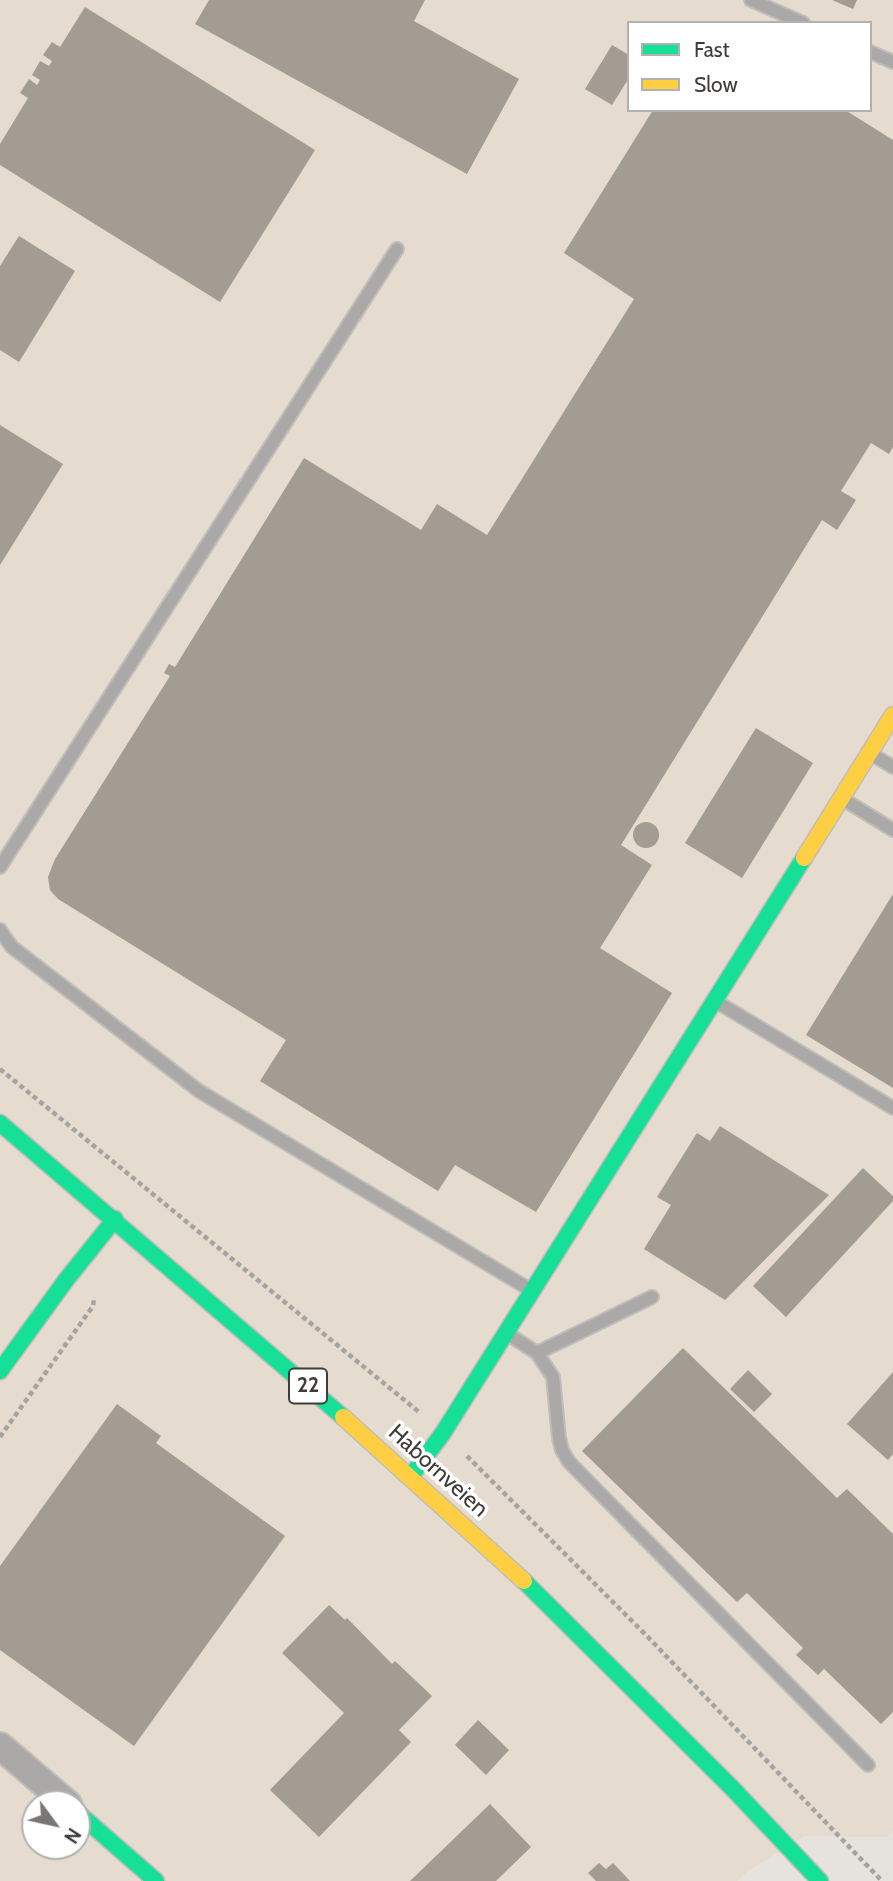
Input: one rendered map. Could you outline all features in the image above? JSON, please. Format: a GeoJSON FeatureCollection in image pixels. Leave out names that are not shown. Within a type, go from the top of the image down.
{"type":"FeatureCollection","features":[{"type":"Feature","properties":{"kind":"main road"},"geometry":{"type":"LineString","coordinates":[[411,1476],[443,1433],[893,715]]}},
{"type":"Feature","properties":{"kind":"main road","name":"Habornveien"},"geometry":{"type":"LineString","coordinates":[[0,1123],[115,1219],[411,1476],[605,1660],[820,1881]]}},
{"type":"Feature","properties":{"kind":"main road"},"geometry":{"type":"LineString","coordinates":[[0,1371],[66,1280],[115,1219]]}},
{"type":"Feature","properties":{"kind":"main road"},"geometry":{"type":"LineString","coordinates":[[91,1824],[156,1881]]}},
{"type":"Feature","properties":{"kind":"street"},"geometry":{"type":"LineString","coordinates":[[0,1746],[52,1790]]}},
{"type":"Feature","properties":{"kind":"lane"},"geometry":{"type":"LineString","coordinates":[[751,0],[798,21]]}},
{"type":"Feature","properties":{"kind":"lane"},"geometry":{"type":"LineString","coordinates":[[872,53],[893,62]]}},
{"type":"Feature","properties":{"kind":"lane"},"geometry":{"type":"LineString","coordinates":[[0,867],[397,249]]}},
{"type":"Feature","properties":{"kind":"lane"},"geometry":{"type":"LineString","coordinates":[[870,752],[893,767]]}},
{"type":"Feature","properties":{"kind":"lane"},"geometry":{"type":"LineString","coordinates":[[841,798],[893,830]]}},
{"type":"Feature","properties":{"kind":"lane"},"geometry":{"type":"LineString","coordinates":[[0,930],[12,947],[199,1091],[532,1291]]}},
{"type":"Feature","properties":{"kind":"lane"},"geometry":{"type":"LineString","coordinates":[[714,1000],[893,1108]]}},
{"type":"Feature","properties":{"kind":"lane"},"geometry":{"type":"LineString","coordinates":[[537,1353],[652,1297]]}},
{"type":"Feature","properties":{"kind":"lane"},"geometry":{"type":"LineString","coordinates":[[506,1333],[537,1353],[553,1377],[559,1438],[569,1462],[868,1765]]}},
{"type":"Feature","properties":{"kind":"shaded area"},"geometry":{"type":"Polygon","coordinates":[[[0,0],[893,0],[893,1830],[887,1837],[804,1836],[748,1871],[737,1881],[0,1881],[0,0]]]}},
{"type":"Feature","properties":{"kind":"building"},"geometry":{"type":"Polygon","coordinates":[[[209,0],[425,0],[414,21],[519,79],[467,174],[195,24],[209,0]]]}},
{"type":"Feature","properties":{"kind":"building"},"geometry":{"type":"Polygon","coordinates":[[[832,0],[857,0],[853,9],[832,0]]]}},
{"type":"Feature","properties":{"kind":"building"},"geometry":{"type":"Polygon","coordinates":[[[85,7],[315,150],[220,302],[0,165],[0,144],[28,98],[20,93],[29,79],[37,85],[40,80],[32,75],[40,61],[49,66],[52,61],[43,55],[52,42],[60,47],[85,7]]]}},
{"type":"Feature","properties":{"kind":"building"},"geometry":{"type":"Polygon","coordinates":[[[612,45],[627,54],[627,81],[612,105],[585,89],[612,45]]]}},
{"type":"Feature","properties":{"kind":"building"},"geometry":{"type":"Polygon","coordinates":[[[652,112],[848,112],[893,140],[893,447],[889,454],[871,443],[841,491],[856,500],[837,530],[822,520],[621,845],[652,865],[600,948],[672,993],[536,1212],[455,1165],[438,1191],[260,1081],[286,1040],[58,899],[50,890],[48,877],[55,859],[170,676],[164,673],[169,664],[175,667],[304,458],[421,530],[437,504],[487,535],[634,299],[564,253],[652,112]]]}},
{"type":"Feature","properties":{"kind":"building"},"geometry":{"type":"Polygon","coordinates":[[[19,236],[75,271],[19,362],[0,350],[0,266],[19,236]]]}},
{"type":"Feature","properties":{"kind":"building"},"geometry":{"type":"Polygon","coordinates":[[[0,425],[63,464],[0,565],[0,425]]]}},
{"type":"Feature","properties":{"kind":"building"},"geometry":{"type":"Polygon","coordinates":[[[756,728],[813,763],[742,878],[685,843],[756,728]]]}},
{"type":"Feature","properties":{"kind":"building"},"geometry":{"type":"Polygon","coordinates":[[[646,822],[655,826],[659,835],[655,844],[646,848],[637,844],[633,835],[637,826],[646,822]]]}},
{"type":"Feature","properties":{"kind":"building"},"geometry":{"type":"Polygon","coordinates":[[[893,894],[893,1088],[806,1035],[893,894]]]}},
{"type":"Feature","properties":{"kind":"building"},"geometry":{"type":"Polygon","coordinates":[[[720,1126],[829,1195],[725,1300],[644,1249],[671,1205],[657,1197],[697,1133],[710,1141],[720,1126]]]}},
{"type":"Feature","properties":{"kind":"building"},"geometry":{"type":"Polygon","coordinates":[[[863,1168],[893,1196],[893,1201],[786,1317],[753,1286],[863,1168]]]}},
{"type":"Feature","properties":{"kind":"building"},"geometry":{"type":"Polygon","coordinates":[[[683,1348],[837,1498],[847,1489],[893,1534],[893,1712],[881,1724],[824,1669],[818,1675],[796,1655],[803,1648],[747,1593],[737,1602],[582,1451],[683,1348]]]}},
{"type":"Feature","properties":{"kind":"building"},"geometry":{"type":"Polygon","coordinates":[[[748,1370],[772,1394],[754,1412],[730,1389],[748,1370]]]}},
{"type":"Feature","properties":{"kind":"building"},"geometry":{"type":"Polygon","coordinates":[[[893,1372],[893,1454],[888,1460],[847,1424],[893,1372]]]}},
{"type":"Feature","properties":{"kind":"building"},"geometry":{"type":"Polygon","coordinates":[[[117,1404],[161,1436],[156,1443],[285,1536],[134,1746],[0,1650],[0,1566],[117,1404]]]}},
{"type":"Feature","properties":{"kind":"building"},"geometry":{"type":"Polygon","coordinates":[[[329,1605],[345,1620],[347,1618],[392,1664],[395,1661],[432,1696],[399,1730],[411,1742],[319,1837],[270,1790],[344,1713],[282,1653],[329,1605]]]}},
{"type":"Feature","properties":{"kind":"building"},"geometry":{"type":"Polygon","coordinates":[[[478,1720],[509,1750],[486,1775],[455,1745],[478,1720]]]}},
{"type":"Feature","properties":{"kind":"building"},"geometry":{"type":"Polygon","coordinates":[[[490,1804],[531,1847],[496,1881],[410,1881],[490,1804]]]}},
{"type":"Feature","properties":{"kind":"building"},"geometry":{"type":"Polygon","coordinates":[[[599,1863],[606,1869],[613,1863],[630,1881],[596,1881],[588,1873],[599,1863]]]}},
{"type":"Feature","properties":{"kind":"traffic: fast"},"geometry":{"type":"LineString","coordinates":[[411,1476],[443,1433],[804,858]]}},
{"type":"Feature","properties":{"kind":"traffic: fast"},"geometry":{"type":"LineString","coordinates":[[0,1123],[343,1417]]}},
{"type":"Feature","properties":{"kind":"traffic: fast"},"geometry":{"type":"LineString","coordinates":[[0,1371],[66,1280],[115,1219]]}},
{"type":"Feature","properties":{"kind":"traffic: fast"},"geometry":{"type":"LineString","coordinates":[[524,1581],[733,1789],[820,1881]]}},
{"type":"Feature","properties":{"kind":"traffic: fast"},"geometry":{"type":"LineString","coordinates":[[91,1824],[156,1881]]}},
{"type":"Feature","properties":{"kind":"traffic: slow"},"geometry":{"type":"LineString","coordinates":[[804,858],[893,715]]}},
{"type":"Feature","properties":{"kind":"traffic: slow"},"geometry":{"type":"LineString","coordinates":[[343,1417],[524,1581]]}}]}
